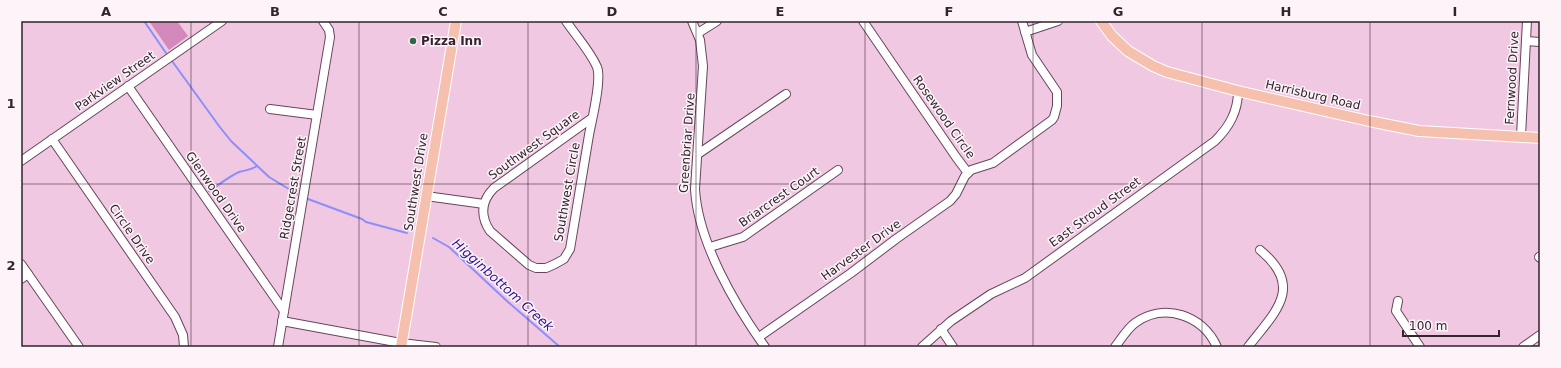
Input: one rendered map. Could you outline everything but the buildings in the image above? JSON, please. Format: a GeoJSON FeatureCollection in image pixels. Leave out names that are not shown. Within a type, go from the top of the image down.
{"type":"FeatureCollection","features":[{"type":"Feature","properties":{"kind":"main road","name":"Southwest Drive"},"geometry":{"type":"LineString","coordinates":[[401,345],[456,21]]}},
{"type":"Feature","properties":{"kind":"main road","name":"Harrisburg Road"},"geometry":{"type":"LineString","coordinates":[[1101,21],[1112,36],[1128,51],[1153,66],[1167,72],[1238,91],[1388,126],[1419,131],[1540,138]]}},
{"type":"Feature","properties":{"kind":"street","name":"Parkview Street"},"geometry":{"type":"LineString","coordinates":[[21,161],[222,21]]}},
{"type":"Feature","properties":{"kind":"street","name":"Ridgecrest Street"},"geometry":{"type":"LineString","coordinates":[[278,347],[330,34],[322,21]]}},
{"type":"Feature","properties":{"kind":"street","name":"Southwest Circle"},"geometry":{"type":"LineString","coordinates":[[484,204],[483,218],[488,228],[529,265],[536,268],[546,268],[564,259],[570,249],[598,81],[597,69],[566,21]]}},
{"type":"Feature","properties":{"kind":"street","name":"Greenbriar Drive"},"geometry":{"type":"LineString","coordinates":[[692,21],[698,34],[703,55],[695,199],[698,216],[710,248],[734,300],[760,343]]}},
{"type":"Feature","properties":{"kind":"street"},"geometry":{"type":"LineString","coordinates":[[698,34],[717,21]]}},
{"type":"Feature","properties":{"kind":"street","name":"Rosewood Circle"},"geometry":{"type":"LineString","coordinates":[[863,21],[968,173],[976,167],[993,163],[1054,117],[1057,106],[1057,92],[1032,54],[1023,21]]}},
{"type":"Feature","properties":{"kind":"street"},"geometry":{"type":"LineString","coordinates":[[1025,32],[1058,21]]}},
{"type":"Feature","properties":{"kind":"street","name":"Fernwood Drive"},"geometry":{"type":"LineString","coordinates":[[1521,136],[1527,21]]}},
{"type":"Feature","properties":{"kind":"street"},"geometry":{"type":"LineString","coordinates":[[1526,41],[1540,42]]}},
{"type":"Feature","properties":{"kind":"street","name":"Glenwood Drive"},"geometry":{"type":"LineString","coordinates":[[128,86],[284,312]]}},
{"type":"Feature","properties":{"kind":"street","name":"East Stroud Street"},"geometry":{"type":"LineString","coordinates":[[922,347],[941,329],[990,294],[1025,278],[1215,141],[1228,127],[1233,118],[1238,91]]}},
{"type":"Feature","properties":{"kind":"street"},"geometry":{"type":"LineString","coordinates":[[698,154],[786,94]]}},
{"type":"Feature","properties":{"kind":"street"},"geometry":{"type":"LineString","coordinates":[[270,109],[317,116]]}},
{"type":"Feature","properties":{"kind":"street","name":"Southwest Square"},"geometry":{"type":"LineString","coordinates":[[484,204],[486,196],[494,188],[592,118]]}},
{"type":"Feature","properties":{"kind":"street","name":"Circle Drive"},"geometry":{"type":"LineString","coordinates":[[52,139],[175,317],[183,335],[184,347]]}},
{"type":"Feature","properties":{"kind":"street","name":"Briarcrest Court"},"geometry":{"type":"LineString","coordinates":[[710,248],[743,237],[838,170]]}},
{"type":"Feature","properties":{"kind":"street","name":"Harvester Drive"},"geometry":{"type":"LineString","coordinates":[[760,343],[896,238],[950,201],[956,194],[963,179],[968,173]]}},
{"type":"Feature","properties":{"kind":"street"},"geometry":{"type":"LineString","coordinates":[[426,196],[484,204]]}},
{"type":"Feature","properties":{"kind":"street"},"geometry":{"type":"LineString","coordinates":[[1248,347],[1277,309],[1283,295],[1283,283],[1281,277],[1272,260],[1260,250]]}},
{"type":"Feature","properties":{"kind":"street"},"geometry":{"type":"LineString","coordinates":[[21,264],[24,277],[78,347]]}},
{"type":"Feature","properties":{"kind":"street"},"geometry":{"type":"LineString","coordinates":[[1398,301],[1396,310],[1420,347]]}},
{"type":"Feature","properties":{"kind":"street"},"geometry":{"type":"LineString","coordinates":[[1115,347],[1134,324],[1150,315],[1165,312],[1178,314],[1192,319],[1206,330],[1217,347]]}},
{"type":"Feature","properties":{"kind":"street"},"geometry":{"type":"LineString","coordinates":[[282,321],[401,345],[436,347]]}},
{"type":"Feature","properties":{"kind":"street"},"geometry":{"type":"LineString","coordinates":[[941,329],[953,347]]}},
{"type":"Feature","properties":{"kind":"street"},"geometry":{"type":"LineString","coordinates":[[1523,347],[1540,335]]}},
{"type":"Feature","properties":{"kind":"shaded area"},"geometry":{"type":"Polygon","coordinates":[[[149,21],[177,21],[188,36],[169,50],[149,21]]]}},
{"type":"Feature","properties":{"kind":"waterway","name":"Higginbottom Creek"},"geometry":{"type":"LineString","coordinates":[[144,21],[166,53]]}},
{"type":"Feature","properties":{"kind":"waterway","name":"Higginbottom Creek"},"geometry":{"type":"LineString","coordinates":[[172,61],[231,141],[269,177],[297,194]]}},
{"type":"Feature","properties":{"kind":"waterway"},"geometry":{"type":"LineString","coordinates":[[209,191],[235,174],[257,166]]}},
{"type":"Feature","properties":{"kind":"waterway","name":"Higginbottom Creek"},"geometry":{"type":"LineString","coordinates":[[308,199],[362,219],[366,222],[407,233]]}},
{"type":"Feature","properties":{"kind":"waterway","name":"Higginbottom Creek"},"geometry":{"type":"LineString","coordinates":[[433,238],[449,247],[508,302],[560,347]]}},
{"type":"Feature","properties":{"kind":"place","name":"Pizza Inn"},"geometry":{"type":"Point","coordinates":[413,41]}}]}
